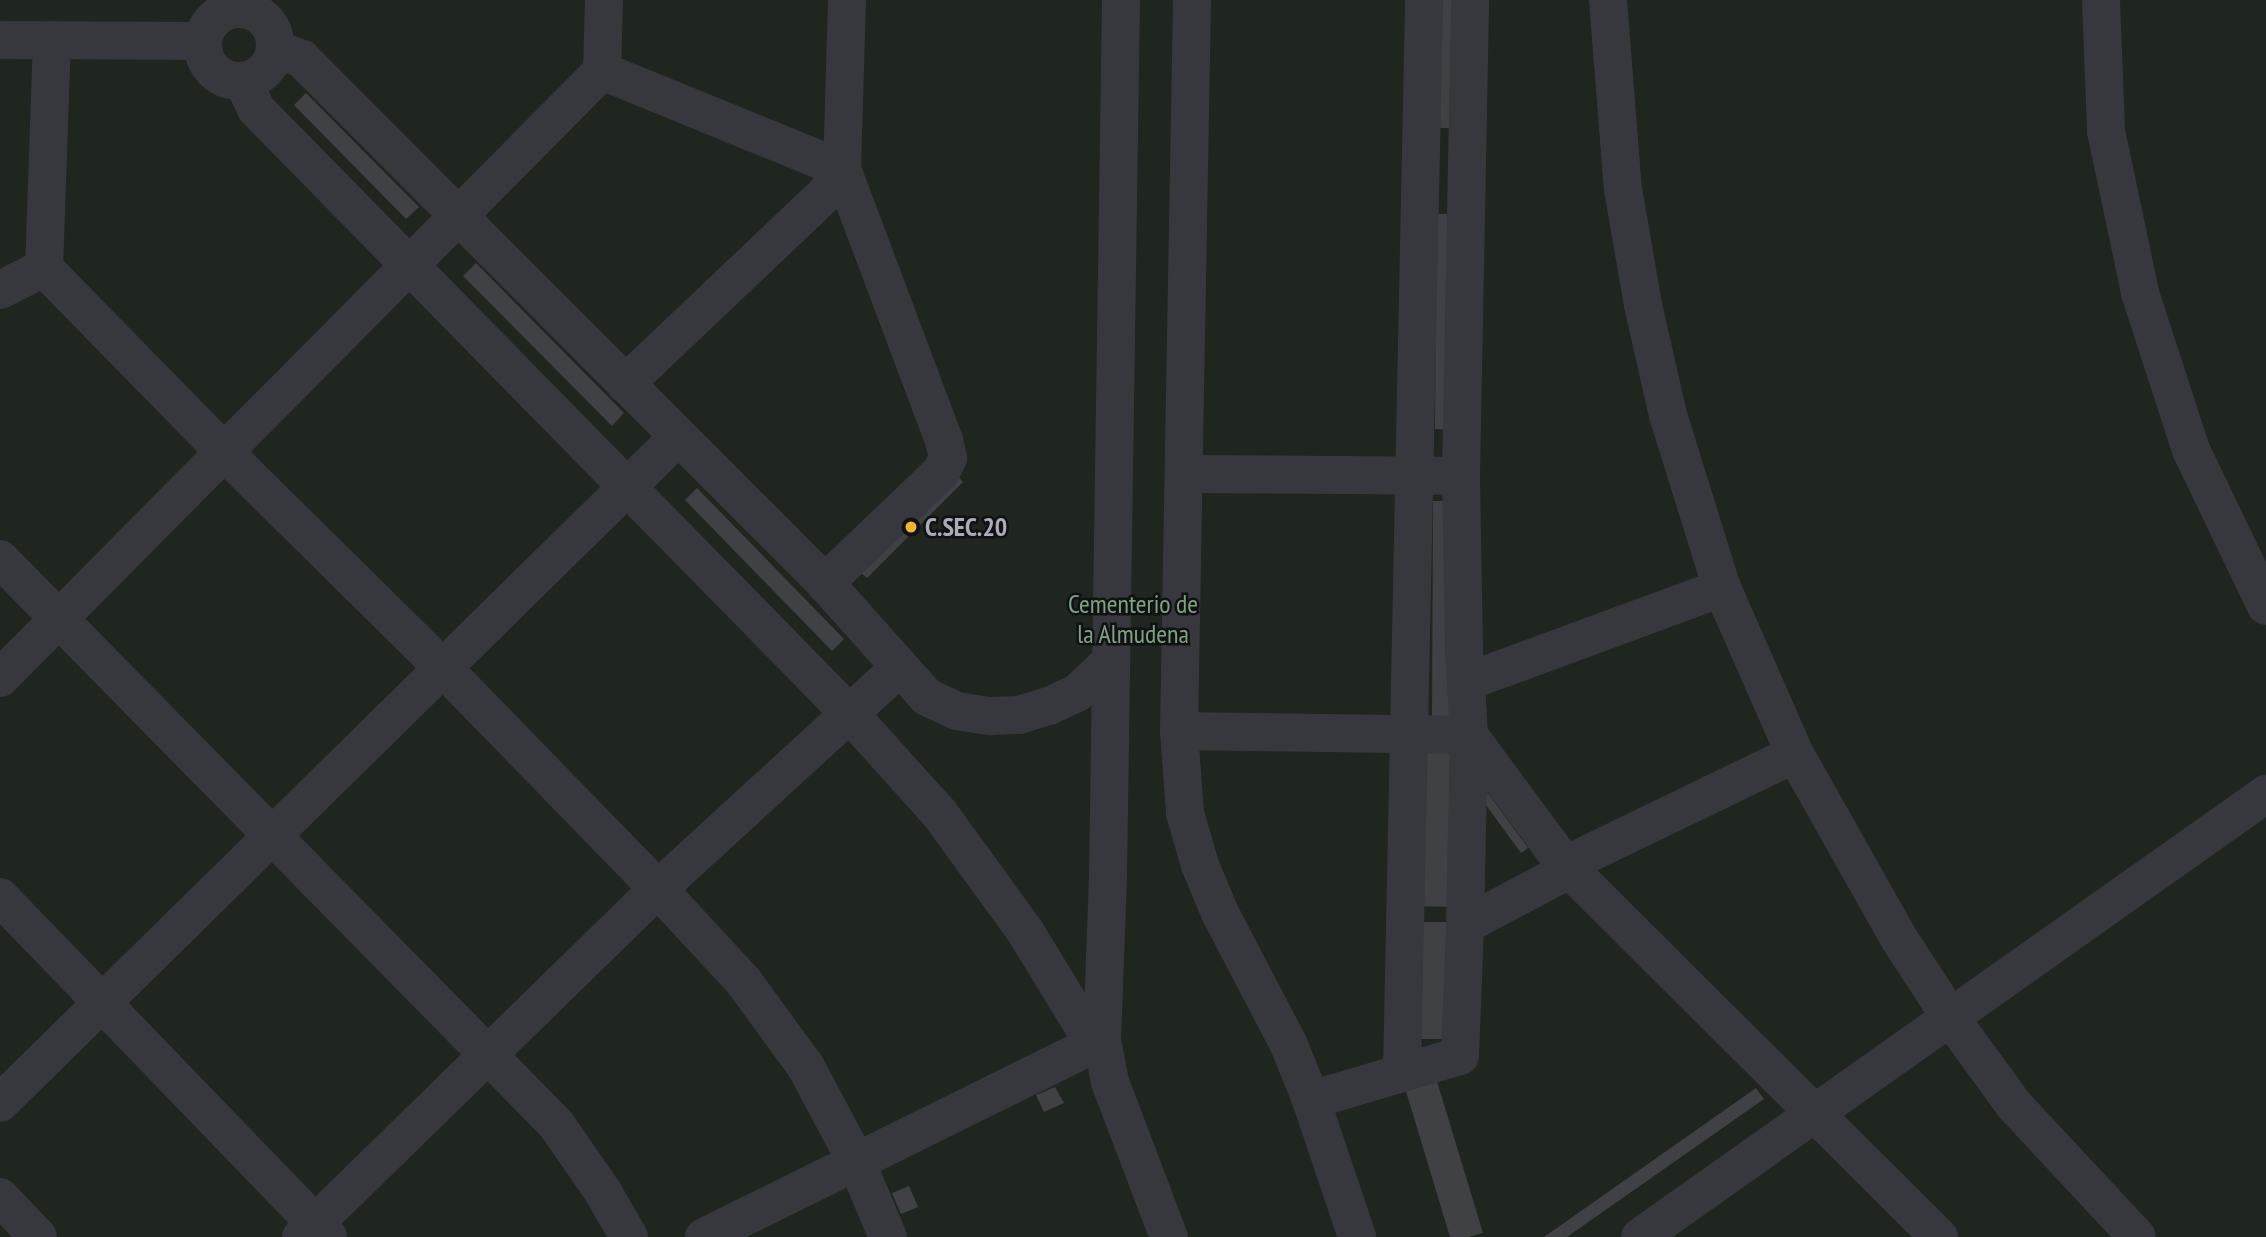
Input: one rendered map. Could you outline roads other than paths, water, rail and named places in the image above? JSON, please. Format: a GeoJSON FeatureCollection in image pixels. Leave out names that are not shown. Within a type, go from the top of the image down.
{"type":"FeatureCollection","features":[{"type":"Feature","properties":{"kind":"lane"},"geometry":{"type":"LineString","coordinates":[[0,678],[603,71],[604,0]]}},
{"type":"Feature","properties":{"kind":"lane"},"geometry":{"type":"LineString","coordinates":[[824,583],[941,472],[948,458],[944,440],[842,169],[847,0]]}},
{"type":"Feature","properties":{"kind":"lane"},"geometry":{"type":"LineString","coordinates":[[1121,0],[1108,877],[1102,1040],[1110,1082],[1170,1237]]}},
{"type":"Feature","properties":{"kind":"lane"},"geometry":{"type":"LineString","coordinates":[[1192,0],[1179,731],[1185,813],[1200,865],[1220,913],[1289,1045],[1311,1100],[1357,1237]]}},
{"type":"Feature","properties":{"kind":"lane"},"geometry":{"type":"LineString","coordinates":[[1402,1072],[1424,0]]}},
{"type":"Feature","properties":{"kind":"lane"},"geometry":{"type":"LineString","coordinates":[[1311,1100],[1460,1056],[1469,735],[1461,476],[1470,0]]}},
{"type":"Feature","properties":{"kind":"lane"},"geometry":{"type":"LineString","coordinates":[[1608,0],[1623,189],[1643,304],[1668,415],[1722,588],[1795,754],[1900,940],[1950,1017],[2014,1105],[2137,1237]]}},
{"type":"Feature","properties":{"kind":"lane"},"geometry":{"type":"LineString","coordinates":[[2101,0],[2106,131],[2140,293],[2191,450],[2266,606]]}},
{"type":"Feature","properties":{"kind":"lane"},"geometry":{"type":"LineString","coordinates":[[234,4],[264,19],[273,33],[275,49],[265,71],[243,81],[219,75],[209,66],[204,55],[203,41],[208,26],[234,4]]}},
{"type":"Feature","properties":{"kind":"lane"},"geometry":{"type":"LineString","coordinates":[[0,40],[203,41]]}},
{"type":"Feature","properties":{"kind":"lane"},"geometry":{"type":"LineString","coordinates":[[52,40],[44,268],[223,451],[444,669],[658,889],[744,982],[806,1067],[856,1161],[888,1237]]}},
{"type":"Feature","properties":{"kind":"lane"},"geometry":{"type":"LineString","coordinates":[[275,49],[302,59],[824,583],[927,697],[957,711],[990,716],[1019,715],[1049,706],[1077,693],[1111,661]]}},
{"type":"Feature","properties":{"kind":"lane"},"geometry":{"type":"LineString","coordinates":[[603,71],[842,169]]}},
{"type":"Feature","properties":{"kind":"lane"},"geometry":{"type":"LineString","coordinates":[[243,81],[256,109],[849,713],[940,814],[1025,931],[1086,1031],[1102,1040]]}},
{"type":"Feature","properties":{"kind":"lane"},"geometry":{"type":"LineString","coordinates":[[625,383],[826,193],[842,169]]}},
{"type":"Feature","properties":{"kind":"lane"},"geometry":{"type":"LineString","coordinates":[[0,290],[44,268]]}},
{"type":"Feature","properties":{"kind":"lane"},"geometry":{"type":"LineString","coordinates":[[0,1103],[677,438]]}},
{"type":"Feature","properties":{"kind":"lane"},"geometry":{"type":"LineString","coordinates":[[1185,474],[1461,476]]}},
{"type":"Feature","properties":{"kind":"lane"},"geometry":{"type":"LineString","coordinates":[[0,559],[556,1124],[629,1237]]}},
{"type":"Feature","properties":{"kind":"lane"},"geometry":{"type":"LineString","coordinates":[[1466,681],[1722,588]]}},
{"type":"Feature","properties":{"kind":"lane"},"geometry":{"type":"LineString","coordinates":[[0,897],[101,1001],[315,1233],[490,1054],[658,889],[900,668]]}},
{"type":"Feature","properties":{"kind":"lane"},"geometry":{"type":"LineString","coordinates":[[1179,731],[1469,735]]}},
{"type":"Feature","properties":{"kind":"lane"},"geometry":{"type":"LineString","coordinates":[[1469,735],[1565,865],[1940,1237]]}},
{"type":"Feature","properties":{"kind":"lane"},"geometry":{"type":"LineString","coordinates":[[1465,925],[1557,876],[1565,865],[1795,754]]}},
{"type":"Feature","properties":{"kind":"lane"},"geometry":{"type":"LineString","coordinates":[[1640,1237],[2266,794]]}},
{"type":"Feature","properties":{"kind":"lane"},"geometry":{"type":"LineString","coordinates":[[704,1237],[1102,1040]]}},
{"type":"Feature","properties":{"kind":"lane"},"geometry":{"type":"LineString","coordinates":[[0,1197],[38,1237]]}},
{"type":"Feature","properties":{"kind":"place","name":"C.SEC.20"},"geometry":{"type":"Point","coordinates":[911,527]}},
{"type":"Feature","properties":{"kind":"park label","name":"Cementerio de la Almudena"},"geometry":{"type":"Point","coordinates":[1133,619]}}]}
